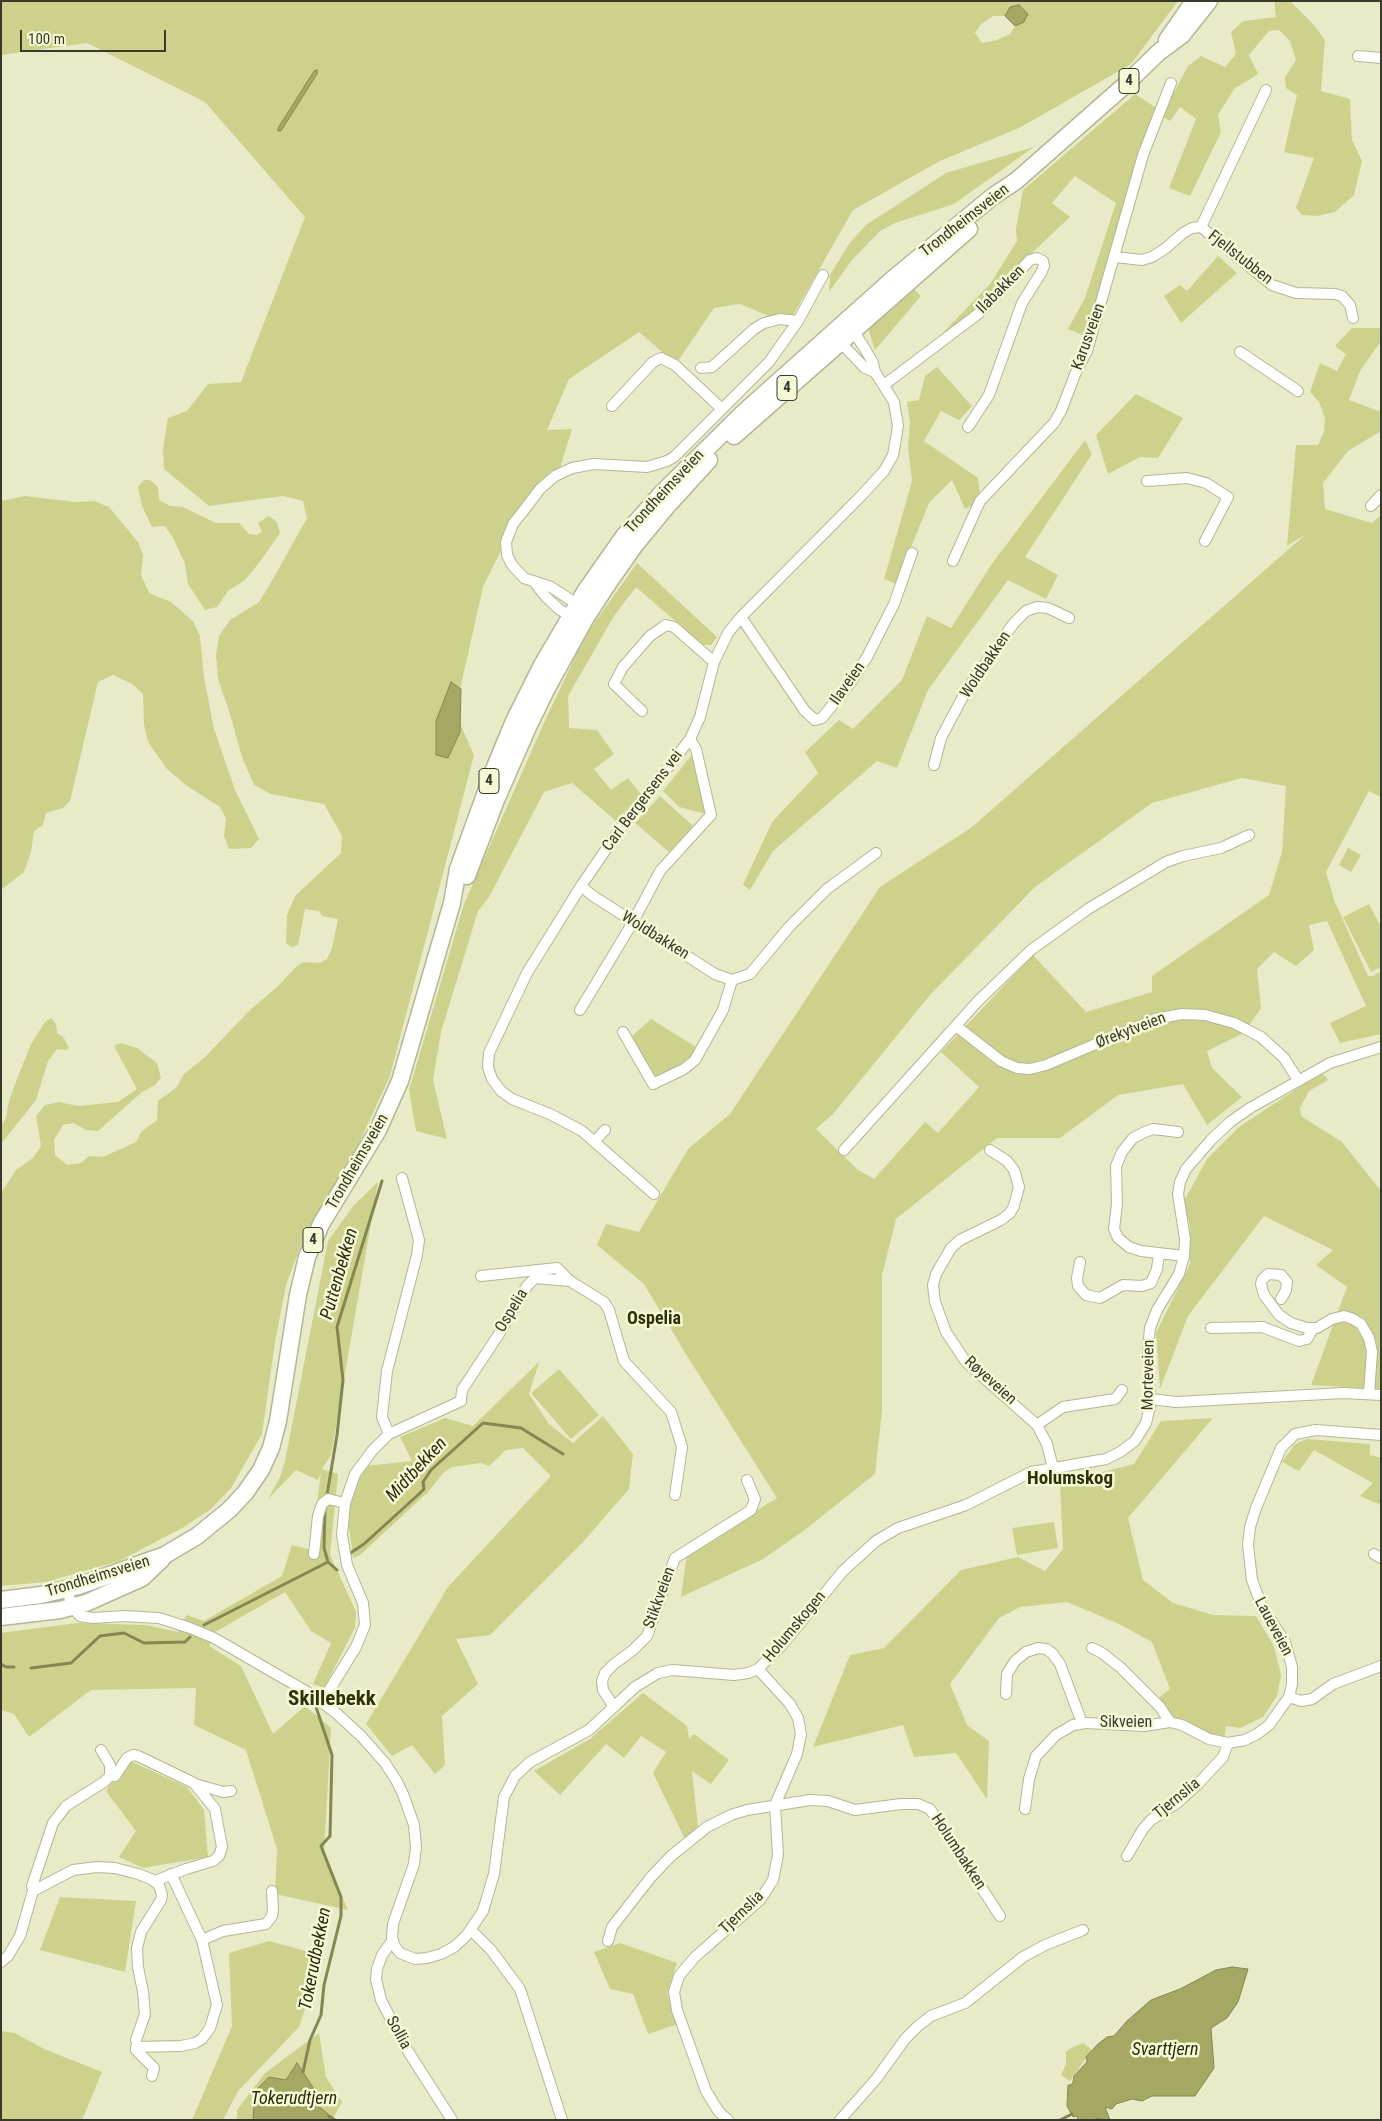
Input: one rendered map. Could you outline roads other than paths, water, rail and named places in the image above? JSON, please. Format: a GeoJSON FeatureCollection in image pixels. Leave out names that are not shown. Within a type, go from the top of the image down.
{"type":"FeatureCollection","features":[{"type":"Feature","properties":{"kind":"highway","name":"Trondheimsveien"},"geometry":{"type":"LineString","coordinates":[[1159,52],[1194,1]]}},
{"type":"Feature","properties":{"kind":"highway","name":"Trondheimsveien"},"geometry":{"type":"LineString","coordinates":[[1,1600],[67,1589],[165,1555],[197,1536],[229,1510],[256,1479],[266,1460],[280,1413],[298,1295],[307,1257],[321,1224],[372,1141],[395,1094],[452,903],[468,874],[496,800],[596,574],[624,536],[660,495],[724,431],[844,333],[992,197],[1016,181],[1124,86],[1159,52],[1182,35],[1209,1]]}},
{"type":"Feature","properties":{"kind":"highway","name":"Trondheimsveien"},"geometry":{"type":"LineString","coordinates":[[1,1617],[72,1607],[108,1595],[142,1578],[165,1555]]}},
{"type":"Feature","properties":{"kind":"street"},"geometry":{"type":"LineString","coordinates":[[1358,56],[1381,58]]}},
{"type":"Feature","properties":{"kind":"street","name":"Karusveien"},"geometry":{"type":"LineString","coordinates":[[953,561],[980,501],[1054,423],[1061,411],[1076,372],[1087,351],[1143,155],[1172,84]]}},
{"type":"Feature","properties":{"kind":"street","name":"Fjellstubben"},"geometry":{"type":"LineString","coordinates":[[1201,228],[1266,90]]}},
{"type":"Feature","properties":{"kind":"street","name":"Fjellstubben"},"geometry":{"type":"LineString","coordinates":[[1115,257],[1142,260],[1152,257],[1183,233],[1192,228],[1201,228],[1272,285],[1296,293],[1336,294],[1342,296],[1350,305],[1353,318]]}},
{"type":"Feature","properties":{"kind":"street","name":"Ilabakken"},"geometry":{"type":"LineString","coordinates":[[884,385],[978,314],[1030,260],[1037,258],[1043,261],[1044,266],[1041,274],[1022,303],[989,395],[968,427]]}},
{"type":"Feature","properties":{"kind":"street"},"geometry":{"type":"LineString","coordinates":[[578,613],[551,587],[524,578],[512,565],[507,556],[506,542],[513,524],[540,489],[555,476],[581,465],[637,467],[667,461],[674,457],[769,362],[798,321],[823,276]]}},
{"type":"Feature","properties":{"kind":"street"},"geometry":{"type":"LineString","coordinates":[[702,368],[712,367],[754,329],[764,323],[780,319],[798,321]]}},
{"type":"Feature","properties":{"kind":"street","name":"Carl Bergersens vei"},"geometry":{"type":"LineString","coordinates":[[844,333],[865,368],[875,372]]}},
{"type":"Feature","properties":{"kind":"street","name":"Carl Bergersens vei"},"geometry":{"type":"LineString","coordinates":[[654,1194],[596,1141],[569,1123],[512,1099],[501,1091],[492,1079],[488,1067],[489,1053],[492,1043],[527,973],[581,886],[620,829],[690,739],[700,717],[714,662],[728,633],[741,617],[884,471],[893,455],[898,426],[894,402],[875,372],[868,355],[844,333]]}},
{"type":"Feature","properties":{"kind":"street"},"geometry":{"type":"LineString","coordinates":[[1240,352],[1298,391]]}},
{"type":"Feature","properties":{"kind":"street"},"geometry":{"type":"LineString","coordinates":[[612,406],[653,362],[662,358],[675,365],[722,409]]}},
{"type":"Feature","properties":{"kind":"street"},"geometry":{"type":"LineString","coordinates":[[1147,481],[1186,478],[1206,483],[1228,496],[1205,541]]}},
{"type":"Feature","properties":{"kind":"street"},"geometry":{"type":"LineString","coordinates":[[1371,506],[1381,495]]}},
{"type":"Feature","properties":{"kind":"street","name":"Ilaveien"},"geometry":{"type":"LineString","coordinates":[[741,617],[805,711],[815,720],[822,718],[851,682],[867,657],[894,604],[912,553]]}},
{"type":"Feature","properties":{"kind":"street"},"geometry":{"type":"LineString","coordinates":[[535,583],[544,596],[560,610],[578,613]]}},
{"type":"Feature","properties":{"kind":"street","name":"Woldbakken"},"geometry":{"type":"LineString","coordinates":[[934,765],[941,738],[967,690],[1014,623],[1026,611],[1037,608],[1048,608],[1069,618]]}},
{"type":"Feature","properties":{"kind":"street"},"geometry":{"type":"LineString","coordinates":[[642,711],[614,684],[623,667],[650,636],[660,629],[666,625],[674,628],[714,662]]}},
{"type":"Feature","properties":{"kind":"street"},"geometry":{"type":"LineString","coordinates":[[580,1010],[633,922],[660,871],[711,815],[696,749],[690,739]]}},
{"type":"Feature","properties":{"kind":"street"},"geometry":{"type":"LineString","coordinates":[[844,1150],[997,981],[1020,960],[1088,909],[1166,862],[1182,856],[1221,848],[1249,835]]}},
{"type":"Feature","properties":{"kind":"street"},"geometry":{"type":"LineString","coordinates":[[623,1032],[653,1084],[684,1069],[695,1060],[723,1010],[732,980],[750,974],[789,927],[827,889],[876,853]]}},
{"type":"Feature","properties":{"kind":"street","name":"Woldbakken"},"geometry":{"type":"LineString","coordinates":[[581,886],[593,896],[715,974],[732,980]]}},
{"type":"Feature","properties":{"kind":"street","name":"Ørekytveien"},"geometry":{"type":"LineString","coordinates":[[956,1026],[1001,1061],[1016,1068],[1030,1069],[1046,1065],[1155,1019],[1182,1014],[1205,1015],[1234,1022],[1261,1037],[1284,1058],[1298,1080]]}},
{"type":"Feature","properties":{"kind":"street","name":"Morteveien"},"geometry":{"type":"LineString","coordinates":[[1056,1467],[1106,1458],[1126,1448],[1139,1437],[1144,1428],[1148,1418],[1151,1399],[1148,1349],[1150,1328],[1157,1310],[1179,1274],[1184,1256],[1185,1240],[1178,1194],[1180,1182],[1186,1170],[1211,1140],[1239,1114],[1298,1080],[1340,1059],[1381,1047]]}},
{"type":"Feature","properties":{"kind":"street"},"geometry":{"type":"LineString","coordinates":[[1178,1132],[1153,1129],[1133,1138],[1127,1144],[1117,1160],[1117,1204],[1114,1229],[1118,1238],[1129,1246],[1159,1254],[1184,1256]]}},
{"type":"Feature","properties":{"kind":"street"},"geometry":{"type":"LineString","coordinates":[[596,1141],[605,1130]]}},
{"type":"Feature","properties":{"kind":"street","name":"Røyeveien"},"geometry":{"type":"LineString","coordinates":[[990,1150],[1008,1161],[1014,1170],[1018,1187],[1014,1206],[1010,1214],[960,1240],[951,1248],[936,1274],[933,1286],[935,1302],[946,1332],[966,1362],[1037,1425],[1056,1467]]}},
{"type":"Feature","properties":{"kind":"street"},"geometry":{"type":"LineString","coordinates":[[389,1434],[382,1417],[387,1371],[417,1255],[419,1240],[402,1178]]}},
{"type":"Feature","properties":{"kind":"street"},"geometry":{"type":"LineString","coordinates":[[1080,1262],[1077,1278],[1078,1286],[1086,1296],[1100,1298],[1123,1285],[1142,1286],[1151,1283],[1157,1269],[1159,1254]]}},
{"type":"Feature","properties":{"kind":"street"},"geometry":{"type":"LineString","coordinates":[[481,1276],[557,1268],[570,1281]]}},
{"type":"Feature","properties":{"kind":"street"},"geometry":{"type":"LineString","coordinates":[[1281,1299],[1288,1286],[1287,1282],[1281,1275],[1268,1274],[1262,1280],[1261,1289],[1274,1310],[1291,1323],[1313,1329],[1336,1317],[1344,1316],[1357,1321],[1364,1328],[1369,1338],[1372,1352],[1369,1393]]}},
{"type":"Feature","properties":{"kind":"street","name":"Ospelia"},"geometry":{"type":"LineString","coordinates":[[322,1702],[356,1647],[365,1624],[363,1603],[344,1555],[342,1535],[345,1503],[349,1488],[362,1463],[389,1434],[462,1401],[462,1390],[499,1334],[526,1286],[535,1278],[570,1281],[604,1302],[609,1310],[624,1361],[671,1412],[682,1447],[675,1495]]}},
{"type":"Feature","properties":{"kind":"street"},"geometry":{"type":"LineString","coordinates":[[1211,1328],[1262,1327],[1299,1341],[1307,1339],[1313,1329]]}},
{"type":"Feature","properties":{"kind":"street"},"geometry":{"type":"LineString","coordinates":[[1037,1425],[1063,1407],[1116,1399],[1122,1390]]}},
{"type":"Feature","properties":{"kind":"street"},"geometry":{"type":"LineString","coordinates":[[1151,1399],[1176,1402],[1269,1396],[1381,1394]]}},
{"type":"Feature","properties":{"kind":"street","name":"Laueveien"},"geometry":{"type":"LineString","coordinates":[[1170,1722],[1182,1725],[1209,1739],[1228,1742],[1244,1740],[1263,1730],[1274,1719],[1289,1697],[1293,1676],[1289,1650],[1262,1607],[1252,1580],[1248,1552],[1252,1518],[1281,1448],[1296,1434],[1316,1430],[1381,1436]]}},
{"type":"Feature","properties":{"kind":"street","name":"Holumskogen"},"geometry":{"type":"LineString","coordinates":[[392,1941],[396,1949],[405,1956],[422,1959],[441,1954],[454,1946],[471,1930],[483,1911],[492,1884],[503,1803],[512,1780],[530,1762],[579,1736],[598,1722],[643,1681],[665,1671],[680,1670],[734,1676],[748,1674],[758,1669],[782,1645],[843,1571],[876,1541],[909,1524],[966,1505],[1025,1474],[1056,1467]]}},
{"type":"Feature","properties":{"kind":"street","name":"Stikkveien"},"geometry":{"type":"LineString","coordinates":[[614,1707],[602,1690],[602,1681],[605,1673],[634,1650],[647,1636],[674,1558],[751,1510],[755,1499],[747,1480]]}},
{"type":"Feature","properties":{"kind":"street"},"geometry":{"type":"LineString","coordinates":[[314,1554],[318,1516],[322,1504],[328,1500],[345,1503]]}},
{"type":"Feature","properties":{"kind":"street"},"geometry":{"type":"LineString","coordinates":[[67,1589],[72,1607],[77,1614],[88,1618],[150,1617],[190,1628],[246,1655],[322,1702],[362,1737],[385,1763],[400,1787],[412,1817],[415,1837],[414,1864],[392,1924],[392,1941]]}},
{"type":"Feature","properties":{"kind":"street","name":"Sikveien"},"geometry":{"type":"LineString","coordinates":[[1006,1694],[1007,1674],[1015,1661],[1026,1652],[1038,1648],[1046,1649],[1052,1653],[1060,1664],[1082,1723]]}},
{"type":"Feature","properties":{"kind":"street"},"geometry":{"type":"LineString","coordinates":[[1092,1648],[1120,1667],[1160,1707],[1170,1722]]}},
{"type":"Feature","properties":{"kind":"street"},"geometry":{"type":"LineString","coordinates":[[1289,1697],[1301,1701],[1312,1699],[1332,1684],[1381,1666]]}},
{"type":"Feature","properties":{"kind":"street","name":"Tjernslia"},"geometry":{"type":"LineString","coordinates":[[728,2120],[719,2112],[706,2091],[677,2010],[674,1992],[679,1976],[695,1957],[760,1900],[773,1880],[778,1855],[775,1804],[797,1754],[800,1725],[790,1704],[758,1669]]}},
{"type":"Feature","properties":{"kind":"street","name":"Sikveien"},"geometry":{"type":"LineString","coordinates":[[1025,1810],[1028,1779],[1036,1756],[1056,1735],[1073,1725],[1082,1723],[1144,1726],[1170,1722]]}},
{"type":"Feature","properties":{"kind":"street","name":"Tjernslia"},"geometry":{"type":"LineString","coordinates":[[1127,1856],[1143,1829],[1151,1820],[1177,1803],[1223,1757],[1228,1742]]}},
{"type":"Feature","properties":{"kind":"street"},"geometry":{"type":"LineString","coordinates":[[102,1750],[110,1765],[110,1776]]}},
{"type":"Feature","properties":{"kind":"street"},"geometry":{"type":"LineString","coordinates":[[1,1962],[8,1956],[20,1936],[33,1891],[32,1886],[52,1823],[66,1806],[104,1782],[110,1776],[114,1776],[123,1762],[134,1755],[194,1783],[223,1792],[231,1791]]}},
{"type":"Feature","properties":{"kind":"street"},"geometry":{"type":"LineString","coordinates":[[155,1881],[213,1861],[221,1853],[215,1809],[194,1783]]}},
{"type":"Feature","properties":{"kind":"street","name":"Holumbakken"},"geometry":{"type":"LineString","coordinates":[[608,1941],[612,1927],[646,1882],[660,1867],[699,1833],[716,1821],[730,1815],[775,1804],[819,1800],[855,1810],[901,1804],[918,1804],[930,1809],[1000,1916]]}},
{"type":"Feature","properties":{"kind":"street"},"geometry":{"type":"LineString","coordinates":[[33,1891],[63,1874],[84,1868],[115,1868],[155,1881],[161,1890],[161,1900],[141,1932],[137,1948],[145,2014],[136,2040]]}},
{"type":"Feature","properties":{"kind":"street"},"geometry":{"type":"LineString","coordinates":[[152,2076],[154,2068],[136,2050],[136,2047],[182,2046],[195,2043],[206,2034],[213,2022],[216,1999],[202,1940],[171,1874]]}},
{"type":"Feature","properties":{"kind":"street"},"geometry":{"type":"LineString","coordinates":[[202,1940],[223,1930],[266,1924],[272,1916],[272,1891]]}},
{"type":"Feature","properties":{"kind":"street"},"geometry":{"type":"LineString","coordinates":[[471,1930],[491,1950],[520,1989],[562,2120]]}},
{"type":"Feature","properties":{"kind":"street"},"geometry":{"type":"LineString","coordinates":[[840,2120],[877,2078],[905,2039],[918,2026],[931,2016],[965,2003],[1023,1957],[1045,1945],[1083,1930]]}},
{"type":"Feature","properties":{"kind":"street","name":"Sollia"},"geometry":{"type":"LineString","coordinates":[[392,1941],[382,1955],[377,1969],[376,1979],[381,2000],[406,2048],[452,2120]]}},
{"type":"Feature","properties":{"kind":"water"},"geometry":{"type":"Polygon","coordinates":[[[1019,5],[1028,14],[1024,22],[1015,26],[1005,16],[1010,7],[1019,5]]]}},
{"type":"Feature","properties":{"kind":"water"},"geometry":{"type":"Polygon","coordinates":[[[317,70],[317,74],[281,131],[278,131],[278,128],[314,71],[317,70]]]}},
{"type":"Feature","properties":{"kind":"water"},"geometry":{"type":"Polygon","coordinates":[[[451,682],[461,689],[460,732],[448,758],[436,755],[436,721],[451,682]]]}},
{"type":"Feature","properties":{"kind":"water","name":"Svarttjern"},"geometry":{"type":"Polygon","coordinates":[[[1232,1967],[1248,1969],[1238,2002],[1227,2018],[1211,2028],[1214,2068],[1195,2096],[1152,2096],[1142,2101],[1132,2099],[1116,2104],[1112,2109],[1105,2107],[1110,2120],[1094,2118],[1092,2120],[1078,2120],[1077,2116],[1073,2117],[1067,2106],[1068,2085],[1071,2085],[1074,2076],[1087,2062],[1086,2057],[1098,2044],[1107,2037],[1114,2036],[1127,2021],[1151,2000],[1180,1989],[1216,1970],[1232,1967]]]}},
{"type":"Feature","properties":{"kind":"water","name":"Tokerudtjern"},"geometry":{"type":"Polygon","coordinates":[[[297,2063],[314,2089],[317,2105],[328,2114],[329,2120],[253,2120],[255,2091],[269,2077],[286,2080],[297,2063]]]}},
{"type":"Feature","properties":{"kind":"waterway","name":"Puttenbekken"},"geometry":{"type":"LineString","coordinates":[[327,1495],[337,1435],[343,1380],[337,1327],[382,1181]]}},
{"type":"Feature","properties":{"kind":"waterway","name":"Midtbekken"},"geometry":{"type":"LineString","coordinates":[[349,1554],[364,1544],[419,1494],[424,1489],[423,1482],[431,1470],[483,1423],[521,1428],[563,1454]]}},
{"type":"Feature","properties":{"kind":"waterway","name":"Puttenbekken"},"geometry":{"type":"LineString","coordinates":[[325,1507],[324,1548],[328,1562]]}},
{"type":"Feature","properties":{"kind":"waterway","name":"Tokerudbekken"},"geometry":{"type":"LineString","coordinates":[[204,1625],[328,1562],[337,1570]]}},
{"type":"Feature","properties":{"kind":"waterway","name":"Tokerudbekken"},"geometry":{"type":"LineString","coordinates":[[31,1668],[71,1663],[100,1636],[124,1633],[144,1643],[185,1642],[190,1637]]}},
{"type":"Feature","properties":{"kind":"waterway","name":"Tokerudbekken"},"geometry":{"type":"LineString","coordinates":[[1,1664],[6,1667],[14,1667]]}},
{"type":"Feature","properties":{"kind":"waterway","name":"Tokerudbekken"},"geometry":{"type":"LineString","coordinates":[[303,2072],[310,2040],[321,2015],[324,1985],[341,1916],[341,1897],[321,1846],[330,1836],[332,1755],[316,1707]]}},
{"type":"Feature","properties":{"kind":"waterway"},"geometry":{"type":"LineString","coordinates":[[1060,2120],[1072,2114]]}},
{"type":"Feature","properties":{"kind":"waterway"},"geometry":{"type":"LineString","coordinates":[[329,2116],[335,2120]]}},
{"type":"Feature","properties":{"kind":"district","name":"Ospelia"},"geometry":{"type":"Point","coordinates":[654,1319]}},
{"type":"Feature","properties":{"kind":"district","name":"Holumskog"},"geometry":{"type":"Point","coordinates":[1070,1479]}},
{"type":"Feature","properties":{"kind":"district","name":"Skillebekk"},"geometry":{"type":"Point","coordinates":[332,1700]}}]}
